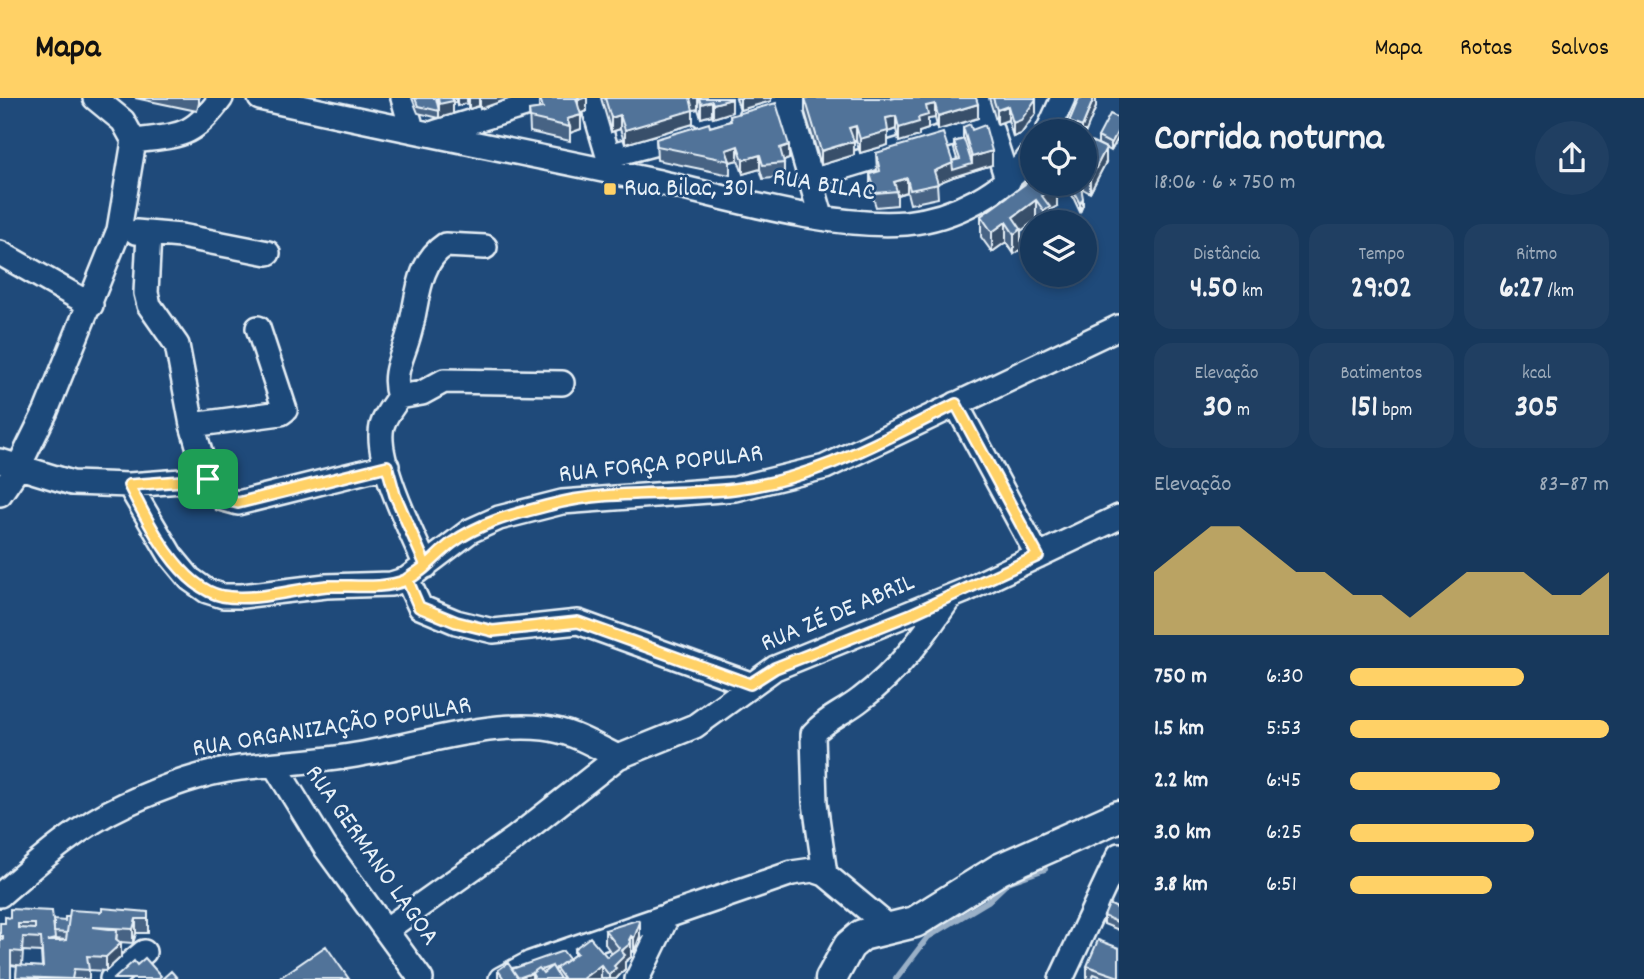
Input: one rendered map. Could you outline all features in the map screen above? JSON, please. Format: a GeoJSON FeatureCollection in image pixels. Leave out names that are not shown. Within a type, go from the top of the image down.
{"type":"FeatureCollection","features":[{"type":"Feature","properties":{"kind":"street"},"geometry":{"type":"LineString","coordinates":[[0,494],[9,465],[47,411],[119,230],[134,141],[123,121],[95,98]]}},
{"type":"Feature","properties":{"kind":"street"},"geometry":{"type":"LineString","coordinates":[[134,141],[186,134],[204,121],[220,98]]}},
{"type":"Feature","properties":{"kind":"street"},"geometry":{"type":"LineString","coordinates":[[403,98],[423,131],[548,98]]}},
{"type":"Feature","properties":{"kind":"street"},"geometry":{"type":"LineString","coordinates":[[591,98],[611,164],[639,146],[706,131]]}},
{"type":"Feature","properties":{"kind":"street"},"geometry":{"type":"LineString","coordinates":[[981,98],[1007,182]]}},
{"type":"Feature","properties":{"kind":"street"},"geometry":{"type":"LineString","coordinates":[[1053,119],[1063,98]]}},
{"type":"Feature","properties":{"kind":"street","name":"RUA BILAC"},"geometry":{"type":"LineString","coordinates":[[278,100],[423,131],[611,164],[821,216],[883,224],[910,222],[947,214],[1007,182],[1020,167]]}},
{"type":"Feature","properties":{"kind":"street"},"geometry":{"type":"LineString","coordinates":[[730,123],[795,100],[810,177],[821,216]]}},
{"type":"Feature","properties":{"kind":"street"},"geometry":{"type":"LineString","coordinates":[[810,177],[988,123]]}},
{"type":"Feature","properties":{"kind":"street"},"geometry":{"type":"LineString","coordinates":[[119,230],[181,236],[268,253]]}},
{"type":"Feature","properties":{"kind":"street"},"geometry":{"type":"LineString","coordinates":[[149,233],[146,293],[149,304],[177,345],[192,425],[208,479],[223,499],[238,503],[387,466]]}},
{"type":"Feature","properties":{"kind":"street"},"geometry":{"type":"LineString","coordinates":[[485,247],[445,245],[431,259],[415,295],[410,331],[395,372],[399,397],[383,423],[380,438],[417,573],[419,607],[456,622],[493,631],[578,622],[750,684]]}},
{"type":"Feature","properties":{"kind":"street"},"geometry":{"type":"LineString","coordinates":[[0,253],[91,305]]}},
{"type":"Feature","properties":{"kind":"street","name":"RUA FORÇA POPULAR"},"geometry":{"type":"LineString","coordinates":[[129,485],[171,556],[190,579],[206,591],[223,596],[391,584],[417,573],[470,531],[499,518],[562,502],[735,489],[774,482],[825,467],[1119,327]]}},
{"type":"Feature","properties":{"kind":"street"},"geometry":{"type":"LineString","coordinates":[[192,425],[281,413],[285,410],[258,328]]}},
{"type":"Feature","properties":{"kind":"street"},"geometry":{"type":"LineString","coordinates":[[399,397],[422,393],[444,381],[562,383]]}},
{"type":"Feature","properties":{"kind":"street"},"geometry":{"type":"LineString","coordinates":[[956,404],[1038,556]]}},
{"type":"Feature","properties":{"kind":"street"},"geometry":{"type":"LineString","coordinates":[[9,465],[72,483],[129,485],[208,479]]}},
{"type":"Feature","properties":{"kind":"street","name":"RUA ZÉ DE ABRIL"},"geometry":{"type":"LineString","coordinates":[[387,929],[514,839],[618,757],[695,726],[775,668],[951,597],[1119,517]]}},
{"type":"Feature","properties":{"kind":"street"},"geometry":{"type":"LineString","coordinates":[[824,874],[814,803],[813,734],[824,722],[861,700],[885,679],[927,631],[951,597]]}},
{"type":"Feature","properties":{"kind":"street","name":"RUA ORGANIZAÇÃO POPULAR"},"geometry":{"type":"LineString","coordinates":[[0,895],[75,833],[122,805],[200,776],[240,768],[335,759],[423,741],[527,728],[563,731],[618,757]]}},
{"type":"Feature","properties":{"kind":"street","name":"RUA GERMANO LAGOA"},"geometry":{"type":"LineString","coordinates":[[275,766],[325,847],[421,979]]}},
{"type":"Feature","properties":{"kind":"street"},"geometry":{"type":"LineString","coordinates":[[831,979],[849,946],[862,935],[915,922],[968,887],[1038,850],[1119,816]]}},
{"type":"Feature","properties":{"kind":"street"},"geometry":{"type":"LineString","coordinates":[[1061,979],[1119,855]]}},
{"type":"Feature","properties":{"kind":"street"},"geometry":{"type":"LineString","coordinates":[[501,979],[531,963],[773,878],[813,870],[824,874],[890,928]]}},
{"type":"Feature","properties":{"kind":"street"},"geometry":{"type":"LineString","coordinates":[[637,979],[668,915]]}},
{"type":"Feature","properties":{"kind":"street"},"geometry":{"type":"LineString","coordinates":[[112,979],[144,952]]}},
{"type":"Feature","properties":{"kind":"building"},"geometry":{"type":"Polygon","coordinates":[[[415,98],[436,98],[439,111],[418,106],[415,98]]]}},
{"type":"Feature","properties":{"kind":"building"},"geometry":{"type":"Polygon","coordinates":[[[438,98],[452,98],[453,101],[439,104],[438,98]]]}},
{"type":"Feature","properties":{"kind":"building"},"geometry":{"type":"Polygon","coordinates":[[[540,98],[576,98],[581,115],[567,119],[570,127],[530,118],[529,110],[543,108],[540,98]]]}},
{"type":"Feature","properties":{"kind":"building"},"geometry":{"type":"Polygon","coordinates":[[[605,98],[690,98],[693,110],[625,130],[620,115],[611,118],[605,98]]]}},
{"type":"Feature","properties":{"kind":"building"},"geometry":{"type":"Polygon","coordinates":[[[699,98],[732,98],[732,99],[701,104],[699,98]]]}},
{"type":"Feature","properties":{"kind":"building"},"geometry":{"type":"Polygon","coordinates":[[[805,98],[976,98],[978,104],[938,116],[935,104],[926,106],[928,115],[918,118],[919,122],[899,128],[896,116],[886,118],[888,131],[860,139],[856,126],[849,128],[854,141],[821,151],[805,98]]]}},
{"type":"Feature","properties":{"kind":"building"},"geometry":{"type":"Polygon","coordinates":[[[993,98],[1036,99],[1022,119],[1013,123],[1008,106],[997,110],[993,98]]]}},
{"type":"Feature","properties":{"kind":"building"},"geometry":{"type":"Polygon","coordinates":[[[1079,98],[1094,98],[1085,119],[1070,119],[1079,98]]]}},
{"type":"Feature","properties":{"kind":"building"},"geometry":{"type":"Polygon","coordinates":[[[776,103],[789,145],[780,148],[784,163],[763,165],[760,155],[743,160],[738,146],[726,150],[730,161],[657,146],[656,139],[709,123],[710,127],[731,121],[730,116],[776,103]]]}},
{"type":"Feature","properties":{"kind":"building"},"geometry":{"type":"Polygon","coordinates":[[[1110,114],[1119,118],[1119,129],[1111,144],[1098,137],[1110,114]]]}},
{"type":"Feature","properties":{"kind":"building"},"geometry":{"type":"Polygon","coordinates":[[[970,124],[972,130],[985,125],[992,151],[972,157],[963,127],[970,124]]]}},
{"type":"Feature","properties":{"kind":"building"},"geometry":{"type":"Polygon","coordinates":[[[943,133],[953,163],[934,171],[938,184],[910,190],[907,178],[894,182],[897,191],[876,193],[870,174],[880,171],[876,153],[943,133]]]}},
{"type":"Feature","properties":{"kind":"building"},"geometry":{"type":"Polygon","coordinates":[[[964,139],[972,164],[953,170],[952,161],[960,159],[954,142],[964,139]]]}},
{"type":"Feature","properties":{"kind":"building"},"geometry":{"type":"Polygon","coordinates":[[[1097,144],[1106,148],[1097,165],[1097,144]]]}},
{"type":"Feature","properties":{"kind":"building"},"geometry":{"type":"Polygon","coordinates":[[[1020,188],[1020,196],[1042,196],[1050,207],[1043,210],[1036,200],[1020,210],[1013,217],[1020,228],[1014,234],[1006,222],[992,232],[981,216],[1020,188]]]}},
{"type":"Feature","properties":{"kind":"building"},"geometry":{"type":"Polygon","coordinates":[[[1076,196],[1083,196],[1080,204],[1076,196]]]}},
{"type":"Feature","properties":{"kind":"building"},"geometry":{"type":"Polygon","coordinates":[[[1109,904],[1119,909],[1119,923],[1104,916],[1109,904]]]}},
{"type":"Feature","properties":{"kind":"building"},"geometry":{"type":"Polygon","coordinates":[[[102,908],[148,912],[148,919],[136,919],[133,929],[93,927],[117,930],[116,939],[121,943],[106,957],[87,956],[89,970],[74,969],[72,979],[16,977],[17,965],[43,967],[41,938],[23,937],[22,952],[11,951],[11,979],[0,979],[0,938],[3,939],[3,936],[0,936],[0,923],[5,923],[5,917],[10,918],[10,909],[52,911],[55,939],[47,941],[66,940],[70,910],[102,912],[102,908]],[[18,924],[18,928],[35,929],[35,924],[18,924]]]}},
{"type":"Feature","properties":{"kind":"building"},"geometry":{"type":"Polygon","coordinates":[[[65,917],[69,917],[67,933],[54,932],[54,920],[65,921],[65,917]]]}},
{"type":"Feature","properties":{"kind":"building"},"geometry":{"type":"Polygon","coordinates":[[[637,920],[640,922],[634,938],[631,936],[631,943],[621,951],[625,955],[609,975],[601,965],[582,979],[564,979],[556,968],[577,953],[574,949],[590,937],[607,957],[619,948],[605,930],[637,920]]]}},
{"type":"Feature","properties":{"kind":"building"},"geometry":{"type":"Polygon","coordinates":[[[1098,940],[1119,948],[1119,977],[1087,966],[1098,940]]]}},
{"type":"Feature","properties":{"kind":"building"},"geometry":{"type":"Polygon","coordinates":[[[326,946],[349,979],[278,979],[326,946]]]}},
{"type":"Feature","properties":{"kind":"building"},"geometry":{"type":"Polygon","coordinates":[[[563,951],[569,959],[555,971],[552,966],[541,970],[539,968],[518,978],[512,969],[563,951]]]}},
{"type":"Feature","properties":{"kind":"building"},"geometry":{"type":"Polygon","coordinates":[[[145,958],[161,976],[158,979],[114,979],[134,961],[137,965],[145,958]]]}},
{"type":"Feature","properties":{"kind":"building"},"geometry":{"type":"Polygon","coordinates":[[[508,963],[519,979],[504,979],[498,970],[508,963]]]}},
{"type":"Feature","properties":{"kind":"building"},"geometry":{"type":"Polygon","coordinates":[[[552,966],[560,979],[531,979],[534,977],[532,973],[539,968],[543,973],[552,966]]]}},
{"type":"Feature","properties":{"kind":"building"},"geometry":{"type":"Polygon","coordinates":[[[171,971],[178,979],[162,979],[171,971]]]}},
{"type":"Feature","properties":{"kind":"building"},"geometry":{"type":"Polygon","coordinates":[[[1094,974],[1107,979],[1092,979],[1094,974]]]}},
{"type":"Feature","properties":{"kind":"waterway"},"geometry":{"type":"LineString","coordinates":[[896,979],[928,937],[988,901],[1008,882],[1045,869]]}},
{"type":"Feature","properties":{"kind":"place","name":"Rua Bilac, 301"},"geometry":{"type":"Point","coordinates":[610,189]}},
{"type":"Feature","properties":{"kind":"route"},"geometry":{"type":"LineString","coordinates":[[208,479],[129,485],[171,556],[190,579],[206,591],[223,596],[242,596],[326,586],[391,584],[407,579],[426,566],[470,531],[499,518],[562,502],[735,489],[774,482],[825,467],[956,404],[1038,556],[909,615],[775,668],[750,684],[578,622],[493,631],[456,622],[419,607],[407,579],[426,566],[395,495],[387,466],[238,503],[223,499],[208,479]]}}]}
